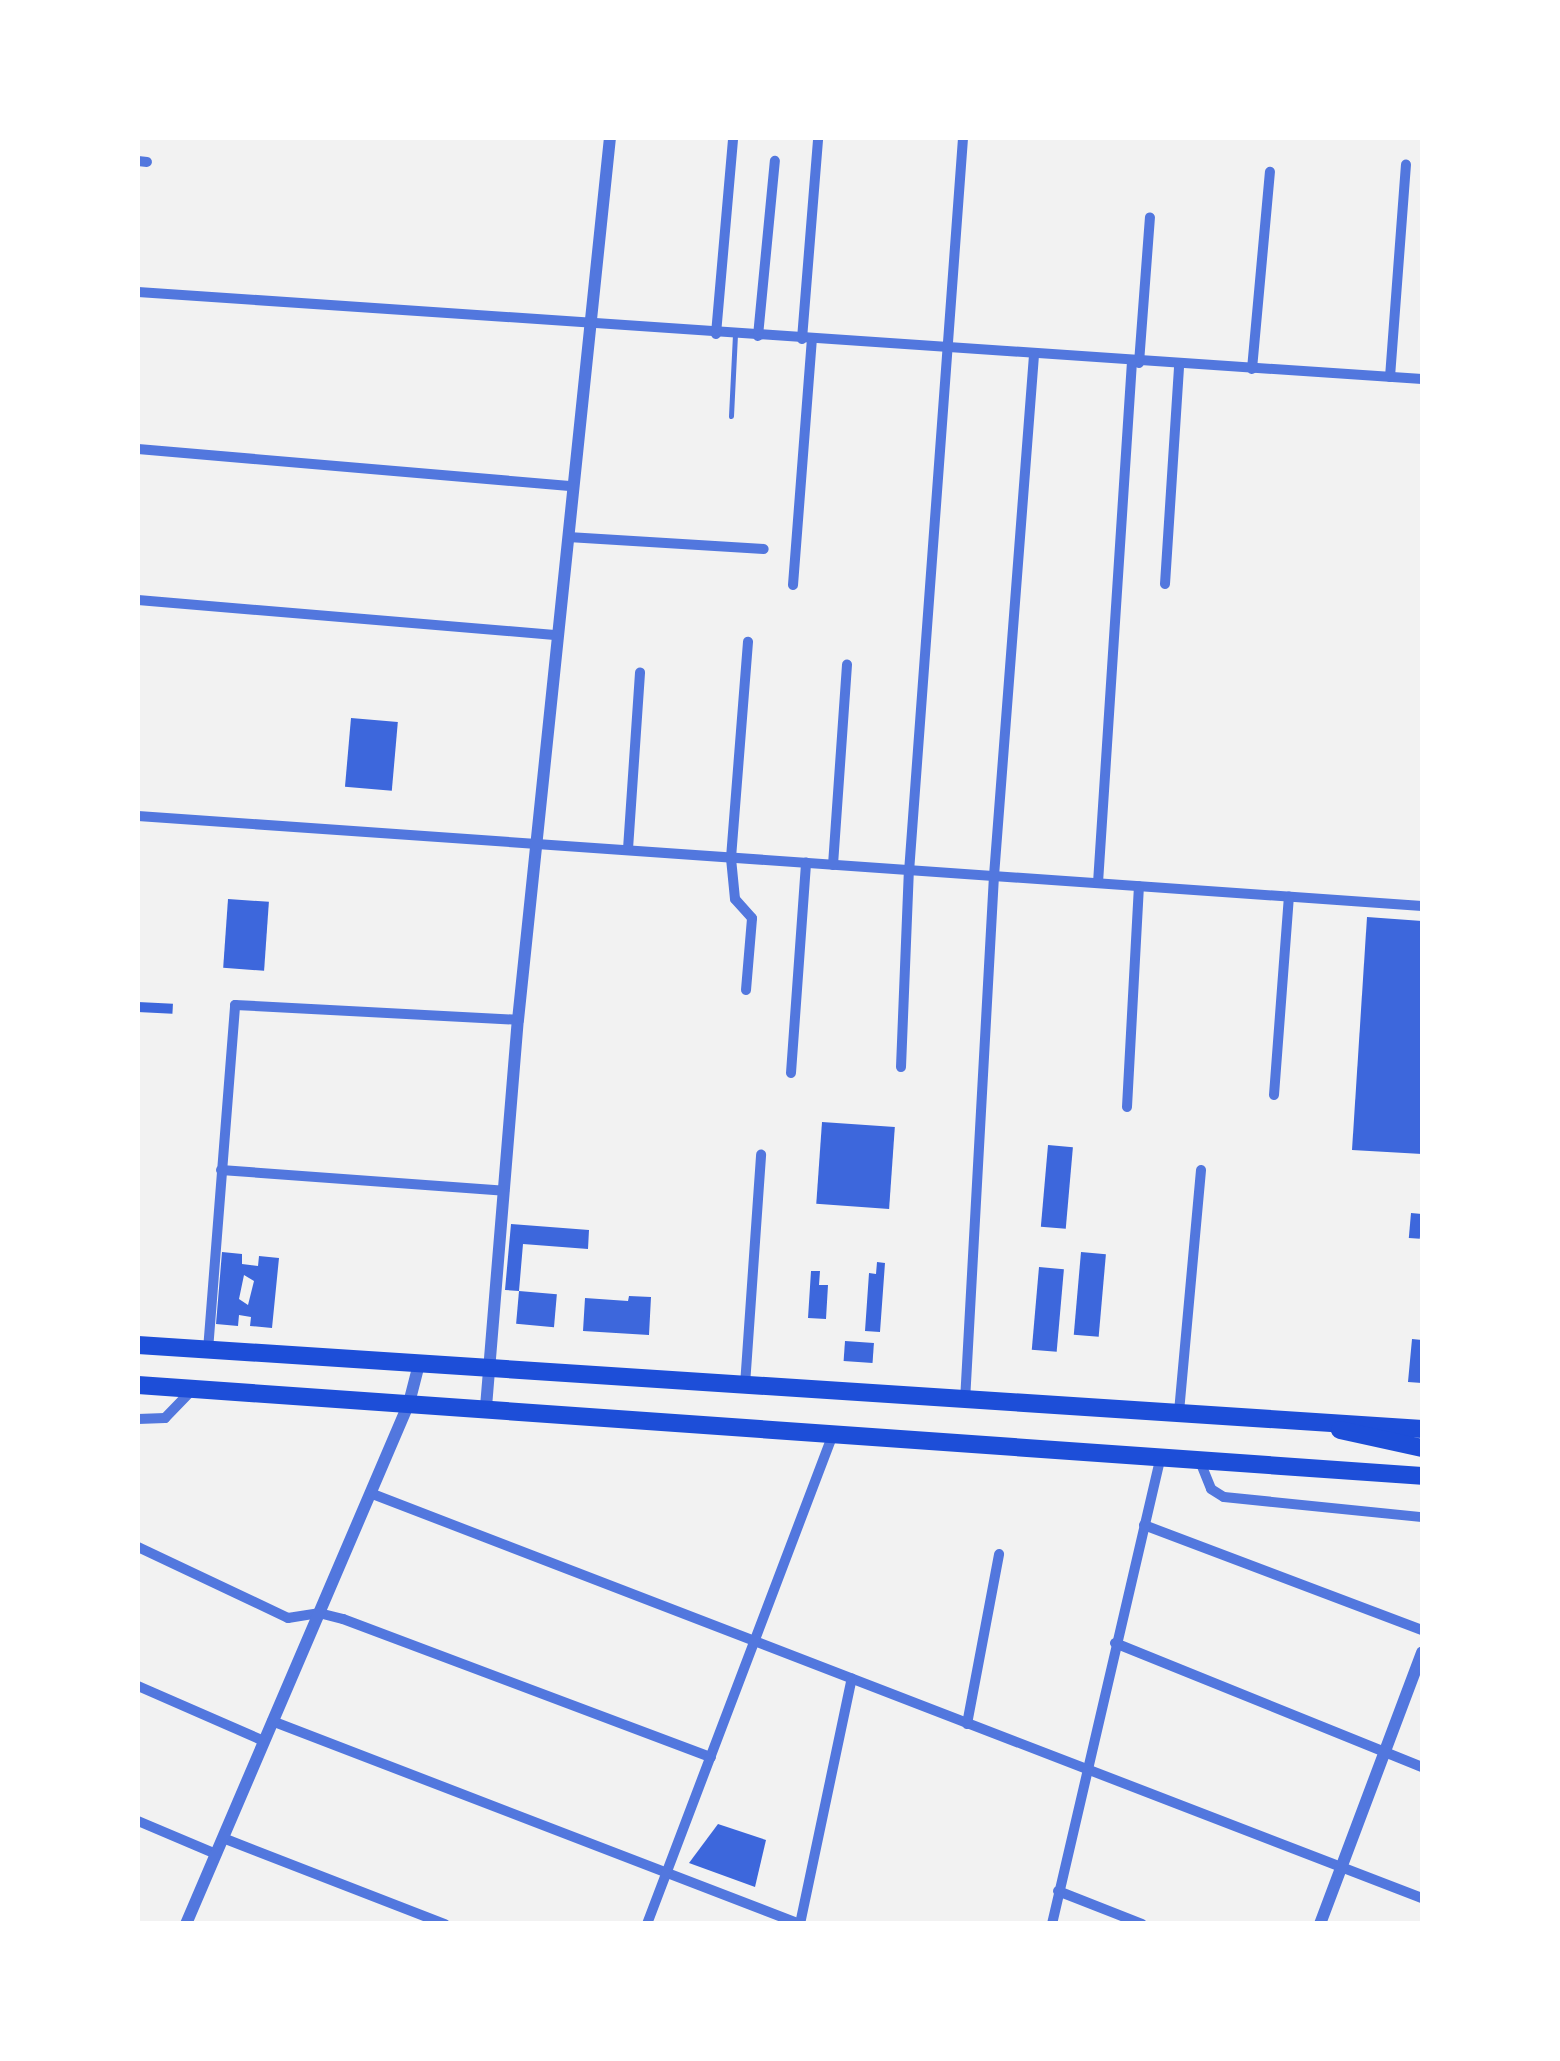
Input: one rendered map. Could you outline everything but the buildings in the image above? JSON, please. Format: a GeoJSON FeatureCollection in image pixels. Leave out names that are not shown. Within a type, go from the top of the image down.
{"type":"FeatureCollection","features":[{"type":"Feature","properties":{"kind":"main road"},"geometry":{"type":"LineString","coordinates":[[138,1345],[1422,1429]]}},
{"type":"Feature","properties":{"kind":"main road"},"geometry":{"type":"LineString","coordinates":[[138,1385],[834,1430],[1422,1476]]}},
{"type":"Feature","properties":{"kind":"main road"},"geometry":{"type":"LineString","coordinates":[[1312,1421],[1377,1442],[1422,1448]]}},
{"type":"Feature","properties":{"kind":"street"},"geometry":{"type":"LineString","coordinates":[[486,1407],[518,1020],[610,138]]}},
{"type":"Feature","properties":{"kind":"street"},"geometry":{"type":"LineString","coordinates":[[716,334],[733,138]]}},
{"type":"Feature","properties":{"kind":"street"},"geometry":{"type":"LineString","coordinates":[[794,585],[818,138]]}},
{"type":"Feature","properties":{"kind":"street"},"geometry":{"type":"LineString","coordinates":[[901,1066],[909,872],[963,138]]}},
{"type":"Feature","properties":{"kind":"street"},"geometry":{"type":"LineString","coordinates":[[758,336],[775,161]]}},
{"type":"Feature","properties":{"kind":"street"},"geometry":{"type":"LineString","coordinates":[[1390,377],[1406,165]]}},
{"type":"Feature","properties":{"kind":"street"},"geometry":{"type":"LineString","coordinates":[[1252,369],[1270,172]]}},
{"type":"Feature","properties":{"kind":"street"},"geometry":{"type":"LineString","coordinates":[[1098,882],[1150,217]]}},
{"type":"Feature","properties":{"kind":"street"},"geometry":{"type":"LineString","coordinates":[[138,292],[591,328],[1422,379]]}},
{"type":"Feature","properties":{"kind":"street"},"geometry":{"type":"LineString","coordinates":[[965,1402],[994,876],[1034,355]]}},
{"type":"Feature","properties":{"kind":"street"},"geometry":{"type":"LineString","coordinates":[[1165,584],[1179,365]]}},
{"type":"Feature","properties":{"kind":"street"},"geometry":{"type":"LineString","coordinates":[[138,449],[572,486]]}},
{"type":"Feature","properties":{"kind":"street"},"geometry":{"type":"LineString","coordinates":[[568,537],[764,549]]}},
{"type":"Feature","properties":{"kind":"street"},"geometry":{"type":"LineString","coordinates":[[138,600],[558,635]]}},
{"type":"Feature","properties":{"kind":"street"},"geometry":{"type":"LineString","coordinates":[[746,990],[752,918],[735,899],[731,858],[748,642]]}},
{"type":"Feature","properties":{"kind":"street"},"geometry":{"type":"LineString","coordinates":[[834,865],[847,664]]}},
{"type":"Feature","properties":{"kind":"street"},"geometry":{"type":"LineString","coordinates":[[628,849],[640,672]]}},
{"type":"Feature","properties":{"kind":"street"},"geometry":{"type":"LineString","coordinates":[[138,816],[1422,906]]}},
{"type":"Feature","properties":{"kind":"street"},"geometry":{"type":"LineString","coordinates":[[791,1073],[806,864]]}},
{"type":"Feature","properties":{"kind":"street"},"geometry":{"type":"LineString","coordinates":[[1127,1107],[1139,886]]}},
{"type":"Feature","properties":{"kind":"street"},"geometry":{"type":"LineString","coordinates":[[1274,1095],[1288,897]]}},
{"type":"Feature","properties":{"kind":"street"},"geometry":{"type":"LineString","coordinates":[[208,1350],[235,1005],[518,1020]]}},
{"type":"Feature","properties":{"kind":"street"},"geometry":{"type":"LineString","coordinates":[[745,1386],[761,1155]]}},
{"type":"Feature","properties":{"kind":"street"},"geometry":{"type":"LineString","coordinates":[[221,1170],[504,1191]]}},
{"type":"Feature","properties":{"kind":"street"},"geometry":{"type":"LineString","coordinates":[[1179,1412],[1201,1170]]}},
{"type":"Feature","properties":{"kind":"street"},"geometry":{"type":"LineString","coordinates":[[186,1924],[409,1402],[420,1364]]}},
{"type":"Feature","properties":{"kind":"street"},"geometry":{"type":"LineString","coordinates":[[138,1419],[165,1418],[193,1390]]}},
{"type":"Feature","properties":{"kind":"street"},"geometry":{"type":"LineString","coordinates":[[647,1924],[834,1430]]}},
{"type":"Feature","properties":{"kind":"street"},"geometry":{"type":"LineString","coordinates":[[1052,1924],[1161,1455]]}},
{"type":"Feature","properties":{"kind":"street"},"geometry":{"type":"LineString","coordinates":[[1199,1458],[1211,1489],[1224,1497],[1422,1517]]}},
{"type":"Feature","properties":{"kind":"street"},"geometry":{"type":"LineString","coordinates":[[370,1493],[1422,1898]]}},
{"type":"Feature","properties":{"kind":"street"},"geometry":{"type":"LineString","coordinates":[[1144,1525],[1422,1630]]}},
{"type":"Feature","properties":{"kind":"street"},"geometry":{"type":"LineString","coordinates":[[138,1547],[288,1618],[319,1613],[710,1756]]}},
{"type":"Feature","properties":{"kind":"street"},"geometry":{"type":"LineString","coordinates":[[967,1724],[999,1554]]}},
{"type":"Feature","properties":{"kind":"street"},"geometry":{"type":"LineString","coordinates":[[1115,1643],[1422,1767]]}},
{"type":"Feature","properties":{"kind":"street"},"geometry":{"type":"LineString","coordinates":[[1320,1924],[1422,1652]]}},
{"type":"Feature","properties":{"kind":"street"},"geometry":{"type":"LineString","coordinates":[[272,1721],[800,1924],[852,1678]]}},
{"type":"Feature","properties":{"kind":"street"},"geometry":{"type":"LineString","coordinates":[[138,1686],[264,1741]]}},
{"type":"Feature","properties":{"kind":"street"},"geometry":{"type":"LineString","coordinates":[[138,1821],[216,1854]]}},
{"type":"Feature","properties":{"kind":"street"},"geometry":{"type":"LineString","coordinates":[[223,1838],[445,1924]]}},
{"type":"Feature","properties":{"kind":"street"},"geometry":{"type":"LineString","coordinates":[[1058,1890],[1142,1924]]}},
{"type":"Feature","properties":{"kind":"lane"},"geometry":{"type":"LineString","coordinates":[[731,416],[735,334]]}}]}
